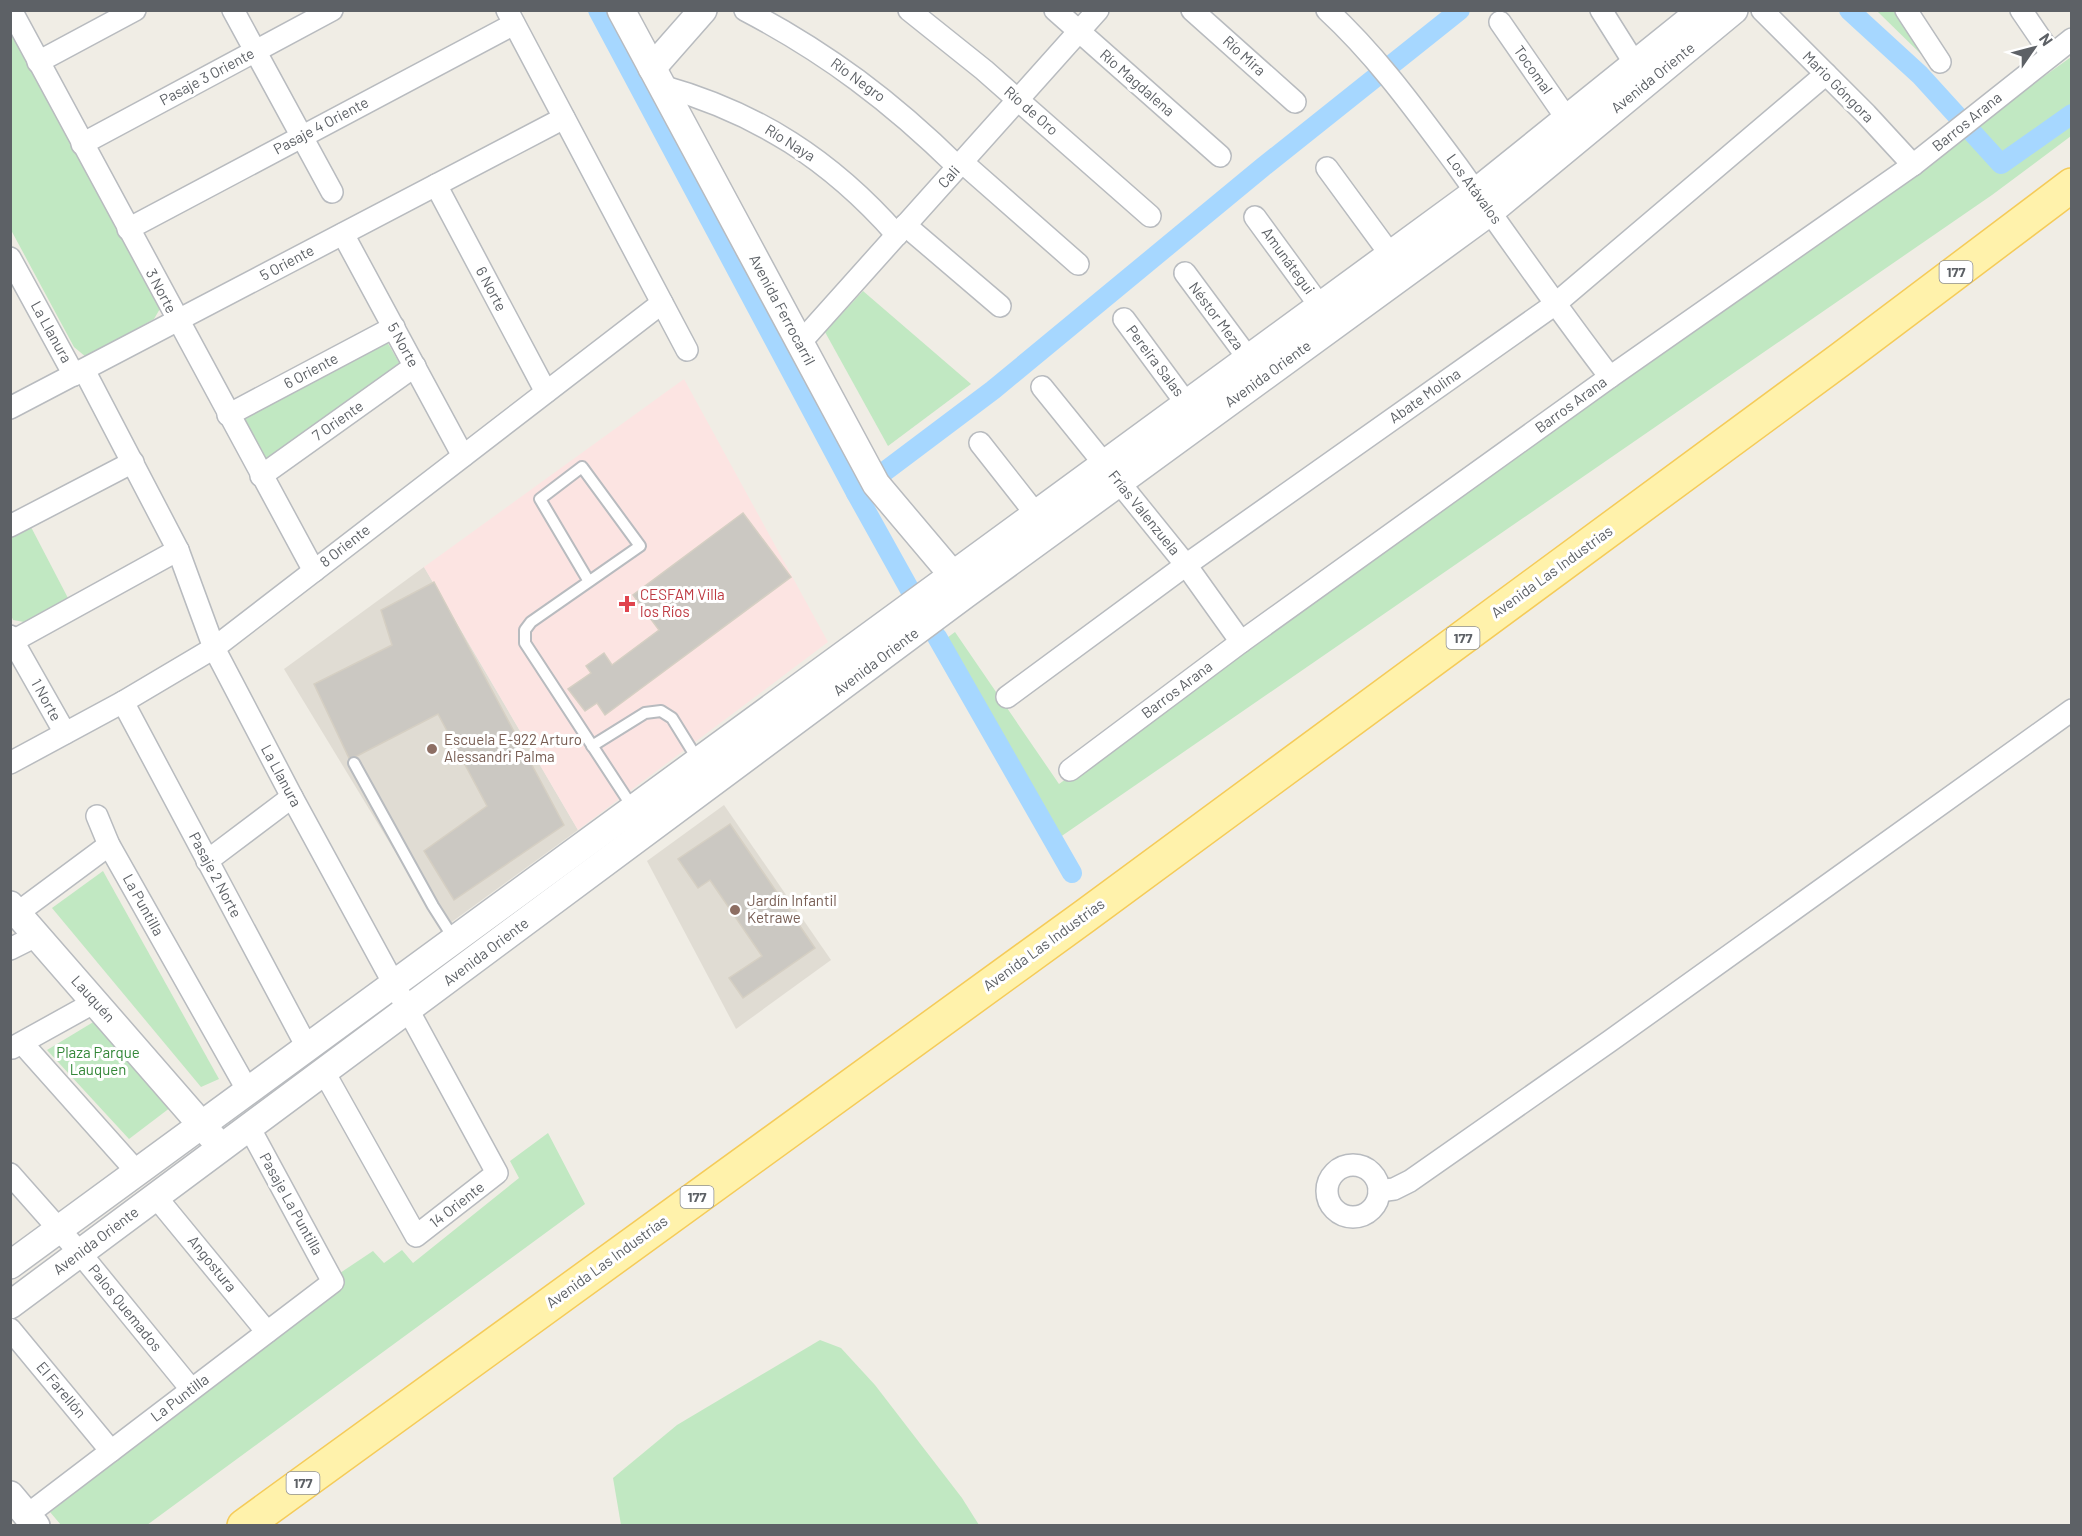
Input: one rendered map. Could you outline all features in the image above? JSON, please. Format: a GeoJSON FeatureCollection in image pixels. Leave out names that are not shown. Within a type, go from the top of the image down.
{"type":"FeatureCollection","features":[{"type":"Feature","properties":{"kind":"main road","name":"Avenida Las Industrias"},"geometry":{"type":"LineString","coordinates":[[244,1526],[1085,916],[1841,359],[2072,185]]}},
{"type":"Feature","properties":{"kind":"main road","name":"Avenida Las Industrias"},"geometry":{"type":"LineString","coordinates":[[1841,359],[2072,213]]}},
{"type":"Feature","properties":{"kind":"street","name":"3 Norte"},"geometry":{"type":"LineString","coordinates":[[11,10],[314,571]]}},
{"type":"Feature","properties":{"kind":"street"},"geometry":{"type":"LineString","coordinates":[[38,62],[135,10]]}},
{"type":"Feature","properties":{"kind":"street"},"geometry":{"type":"LineString","coordinates":[[233,10],[332,192]]}},
{"type":"Feature","properties":{"kind":"street","name":"Pasaje 3 Oriente"},"geometry":{"type":"LineString","coordinates":[[82,144],[332,10]]}},
{"type":"Feature","properties":{"kind":"street","name":"Avenida Ferrocarril"},"geometry":{"type":"LineString","coordinates":[[621,10],[876,484],[959,584]]}},
{"type":"Feature","properties":{"kind":"street"},"geometry":{"type":"LineString","coordinates":[[657,77],[703,10]]}},
{"type":"Feature","properties":{"kind":"street","name":"Río Negro"},"geometry":{"type":"LineString","coordinates":[[745,10],[788,34],[852,75],[898,111],[1078,264]]}},
{"type":"Feature","properties":{"kind":"street","name":"Río de Oro"},"geometry":{"type":"LineString","coordinates":[[909,10],[976,63],[1150,216]]}},
{"type":"Feature","properties":{"kind":"street","name":"Río Magdalena"},"geometry":{"type":"LineString","coordinates":[[1055,10],[1220,156]]}},
{"type":"Feature","properties":{"kind":"street","name":"Cali"},"geometry":{"type":"LineString","coordinates":[[800,343],[1098,10]]}},
{"type":"Feature","properties":{"kind":"street","name":"Río Mira"},"geometry":{"type":"LineString","coordinates":[[1192,10],[1295,102]]}},
{"type":"Feature","properties":{"kind":"street"},"geometry":{"type":"LineString","coordinates":[[1601,10],[1635,64]]}},
{"type":"Feature","properties":{"kind":"street","name":"Avenida Oriente"},"geometry":{"type":"LineString","coordinates":[[10,1265],[699,760],[959,584],[1035,513],[1111,473],[1186,403],[1390,254],[1483,202],[1567,119],[1702,10]]}},
{"type":"Feature","properties":{"kind":"street","name":"Avenida Oriente"},"geometry":{"type":"LineString","coordinates":[[10,1305],[408,1009],[959,584],[1483,202],[1734,10]]}},
{"type":"Feature","properties":{"kind":"street","name":"Mario Góngora"},"geometry":{"type":"LineString","coordinates":[[1762,10],[1866,114],[1913,165]]}},
{"type":"Feature","properties":{"kind":"street"},"geometry":{"type":"LineString","coordinates":[[1906,10],[1941,62]]}},
{"type":"Feature","properties":{"kind":"street"},"geometry":{"type":"LineString","coordinates":[[2021,10],[2051,54]]}},
{"type":"Feature","properties":{"kind":"street","name":"Los Atávalos"},"geometry":{"type":"LineString","coordinates":[[1338,14],[1400,88],[1554,305],[1610,377]]}},
{"type":"Feature","properties":{"kind":"street"},"geometry":{"type":"LineString","coordinates":[[511,17],[687,350]]}},
{"type":"Feature","properties":{"kind":"street","name":"Pasaje 4 Oriente"},"geometry":{"type":"LineString","coordinates":[[128,229],[301,136],[511,17]]}},
{"type":"Feature","properties":{"kind":"street","name":"Tocomal"},"geometry":{"type":"LineString","coordinates":[[1500,22],[1567,119]]}},
{"type":"Feature","properties":{"kind":"street","name":"Barros Arana"},"geometry":{"type":"LineString","coordinates":[[1070,770],[1241,642],[1610,377],[1913,165],[2072,39]]}},
{"type":"Feature","properties":{"kind":"street","name":"Abate Molina"},"geometry":{"type":"LineString","coordinates":[[1007,697],[1186,565],[1554,305],[1826,74]]}},
{"type":"Feature","properties":{"kind":"street","name":"Río Naya"},"geometry":{"type":"LineString","coordinates":[[657,77],[762,125],[796,144],[901,230],[1000,306]]}},
{"type":"Feature","properties":{"kind":"street","name":"5 Oriente"},"geometry":{"type":"LineString","coordinates":[[10,408],[564,118]]}},
{"type":"Feature","properties":{"kind":"street"},"geometry":{"type":"LineString","coordinates":[[1327,168],[1390,254]]}},
{"type":"Feature","properties":{"kind":"street","name":"6 Norte"},"geometry":{"type":"LineString","coordinates":[[436,185],[546,392]]}},
{"type":"Feature","properties":{"kind":"street","name":"Amunátegui"},"geometry":{"type":"LineString","coordinates":[[1256,217],[1320,306]]}},
{"type":"Feature","properties":{"kind":"street","name":"5 Norte"},"geometry":{"type":"LineString","coordinates":[[343,234],[463,456]]}},
{"type":"Feature","properties":{"kind":"street","name":"La Llanura"},"geometry":{"type":"LineString","coordinates":[[10,258],[19,293],[79,372],[133,462],[178,550],[214,648],[292,797],[497,1173]]}},
{"type":"Feature","properties":{"kind":"street","name":"Néstor Meza"},"geometry":{"type":"LineString","coordinates":[[1185,273],[1248,358]]}},
{"type":"Feature","properties":{"kind":"street","name":"8 Oriente"},"geometry":{"type":"LineString","coordinates":[[10,763],[123,702],[214,648],[662,303]]}},
{"type":"Feature","properties":{"kind":"street","name":"Pereira Salas"},"geometry":{"type":"LineString","coordinates":[[1124,319],[1186,403]]}},
{"type":"Feature","properties":{"kind":"street","name":"6 Oriente"},"geometry":{"type":"LineString","coordinates":[[228,415],[394,327]]}},
{"type":"Feature","properties":{"kind":"street","name":"7 Oriente"},"geometry":{"type":"LineString","coordinates":[[261,476],[415,366]]}},
{"type":"Feature","properties":{"kind":"street","name":"Frías Valenzuela"},"geometry":{"type":"LineString","coordinates":[[1042,387],[1186,565],[1241,642]]}},
{"type":"Feature","properties":{"kind":"street"},"geometry":{"type":"LineString","coordinates":[[980,443],[1035,513]]}},
{"type":"Feature","properties":{"kind":"street"},"geometry":{"type":"LineString","coordinates":[[10,526],[133,462]]}},
{"type":"Feature","properties":{"kind":"street"},"geometry":{"type":"LineString","coordinates":[[12,638],[178,550]]}},
{"type":"Feature","properties":{"kind":"street","name":"1 Norte"},"geometry":{"type":"LineString","coordinates":[[12,638],[65,733]]}},
{"type":"Feature","properties":{"kind":"street","name":"Pasaje 2 Norte"},"geometry":{"type":"LineString","coordinates":[[123,702],[307,1047]]}},
{"type":"Feature","properties":{"kind":"street"},"geometry":{"type":"LineString","coordinates":[[1379,1191],[1402,1185],[1420,1174],[1610,1041],[2072,710]]}},
{"type":"Feature","properties":{"kind":"street"},"geometry":{"type":"LineString","coordinates":[[207,861],[292,797]]}},
{"type":"Feature","properties":{"kind":"street","name":"La Puntilla"},"geometry":{"type":"LineString","coordinates":[[97,816],[109,845],[248,1090]]}},
{"type":"Feature","properties":{"kind":"street"},"geometry":{"type":"LineString","coordinates":[[13,910],[109,845]]}},
{"type":"Feature","properties":{"kind":"street","name":"Lauquén"},"geometry":{"type":"LineString","coordinates":[[13,910],[203,1124],[221,1148]]}},
{"type":"Feature","properties":{"kind":"street"},"geometry":{"type":"LineString","coordinates":[[10,950],[36,936]]}},
{"type":"Feature","properties":{"kind":"street"},"geometry":{"type":"LineString","coordinates":[[96,1002],[16,1046],[137,1172]]}},
{"type":"Feature","properties":{"kind":"street","name":"14 Oriente"},"geometry":{"type":"LineString","coordinates":[[324,1072],[416,1236],[497,1173]]}},
{"type":"Feature","properties":{"kind":"street","name":"Pasaje La Puntilla"},"geometry":{"type":"LineString","coordinates":[[249,1127],[333,1282]]}},
{"type":"Feature","properties":{"kind":"street","name":"Palos Quemados"},"geometry":{"type":"LineString","coordinates":[[10,1174],[80,1253],[191,1389]]}},
{"type":"Feature","properties":{"kind":"street","name":"Angostura"},"geometry":{"type":"LineString","coordinates":[[156,1197],[267,1332]]}},
{"type":"Feature","properties":{"kind":"street","name":"La Puntilla"},"geometry":{"type":"LineString","coordinates":[[25,1512],[111,1451],[333,1282]]}},
{"type":"Feature","properties":{"kind":"street","name":"El Farellón"},"geometry":{"type":"LineString","coordinates":[[10,1329],[111,1451]]}},
{"type":"Feature","properties":{"kind":"lane"},"geometry":{"type":"LineString","coordinates":[[588,580],[540,499],[582,467],[640,546],[588,580],[531,622],[524,636],[528,649],[633,808]]}},
{"type":"Feature","properties":{"kind":"lane"},"geometry":{"type":"LineString","coordinates":[[592,746],[645,713],[661,711],[672,718],[699,760]]}},
{"type":"Feature","properties":{"kind":"lane"},"geometry":{"type":"LineString","coordinates":[[354,763],[433,906],[454,939]]}},
{"type":"Feature","properties":{"kind":"shaded area","name":"CESFAM Villa los Ríos"},"geometry":{"type":"Polygon","coordinates":[[[684,379],[828,642],[578,830],[424,567],[684,379]]]}},
{"type":"Feature","properties":{"kind":"shaded area","name":"Escuela E-922 Arturo Alessandri Palma"},"geometry":{"type":"Polygon","coordinates":[[[424,567],[578,830],[442,929],[284,669],[424,567]]]}},
{"type":"Feature","properties":{"kind":"shaded area","name":"Jardín Infantil Ketrawe"},"geometry":{"type":"Polygon","coordinates":[[[724,805],[831,960],[736,1029],[647,861],[724,805]]]}},
{"type":"Feature","properties":{"kind":"green space"},"geometry":{"type":"Polygon","coordinates":[[[1877,11],[1903,11],[1924,57],[1877,11]]]}},
{"type":"Feature","properties":{"kind":"green space"},"geometry":{"type":"Polygon","coordinates":[[[10,25],[161,307],[154,319],[86,357],[74,347],[11,230],[10,25]]]}},
{"type":"Feature","properties":{"kind":"green space"},"geometry":{"type":"Polygon","coordinates":[[[2071,57],[2071,136],[1992,195],[1053,842],[940,643],[955,632],[1059,784],[2071,57]]]}},
{"type":"Feature","properties":{"kind":"green space"},"geometry":{"type":"Polygon","coordinates":[[[863,291],[971,384],[888,446],[825,332],[863,291]]]}},
{"type":"Feature","properties":{"kind":"green space"},"geometry":{"type":"Polygon","coordinates":[[[386,340],[401,366],[265,462],[240,418],[386,340]]]}},
{"type":"Feature","properties":{"kind":"green space"},"geometry":{"type":"Polygon","coordinates":[[[31,527],[69,600],[24,622],[13,620],[11,615],[11,538],[31,527]]]}},
{"type":"Feature","properties":{"kind":"green space"},"geometry":{"type":"Polygon","coordinates":[[[103,871],[219,1079],[201,1087],[52,908],[103,871]]]}},
{"type":"Feature","properties":{"kind":"green space","name":"Plaza Parque Lauquen"},"geometry":{"type":"Polygon","coordinates":[[[100,1018],[175,1104],[129,1139],[47,1050],[100,1018]]]}},
{"type":"Feature","properties":{"kind":"green space"},"geometry":{"type":"Polygon","coordinates":[[[548,1133],[585,1204],[147,1525],[61,1525],[50,1512],[341,1287],[340,1273],[373,1251],[384,1263],[402,1250],[413,1263],[519,1178],[510,1161],[548,1133]]]}},
{"type":"Feature","properties":{"kind":"green space"},"geometry":{"type":"Polygon","coordinates":[[[820,1340],[841,1348],[875,1385],[962,1498],[979,1525],[621,1525],[613,1478],[677,1425],[820,1340]]]}},
{"type":"Feature","properties":{"kind":"building"},"geometry":{"type":"Polygon","coordinates":[[[743,513],[791,577],[605,715],[597,703],[585,711],[568,689],[591,673],[586,666],[604,653],[612,665],[659,630],[633,595],[743,513]]]}},
{"type":"Feature","properties":{"kind":"building"},"geometry":{"type":"Polygon","coordinates":[[[434,582],[564,825],[454,900],[424,851],[487,806],[438,714],[349,758],[314,684],[392,645],[381,610],[434,582]]]}},
{"type":"Feature","properties":{"kind":"building"},"geometry":{"type":"Polygon","coordinates":[[[730,824],[815,948],[743,998],[729,978],[762,956],[710,880],[698,888],[678,859],[730,824]]]}},
{"type":"Feature","properties":{"kind":"waterway"},"geometry":{"type":"LineString","coordinates":[[598,10],[856,493],[920,608]]}},
{"type":"Feature","properties":{"kind":"waterway"},"geometry":{"type":"LineString","coordinates":[[856,493],[993,390],[1263,167],[1460,10]]}},
{"type":"Feature","properties":{"kind":"waterway"},"geometry":{"type":"LineString","coordinates":[[1849,10],[1920,75],[2001,164],[2072,114]]}},
{"type":"Feature","properties":{"kind":"waterway"},"geometry":{"type":"LineString","coordinates":[[937,637],[1072,873]]}},
{"type":"Feature","properties":{"kind":"place","name":"CESFAM Villa los Ríos"},"geometry":{"type":"Point","coordinates":[627,604]}},
{"type":"Feature","properties":{"kind":"place","name":"Escuela E-922 Arturo Alessandri Palma"},"geometry":{"type":"Point","coordinates":[432,749]}},
{"type":"Feature","properties":{"kind":"place","name":"Jardín Infantil Ketrawe"},"geometry":{"type":"Point","coordinates":[735,910]}}]}
